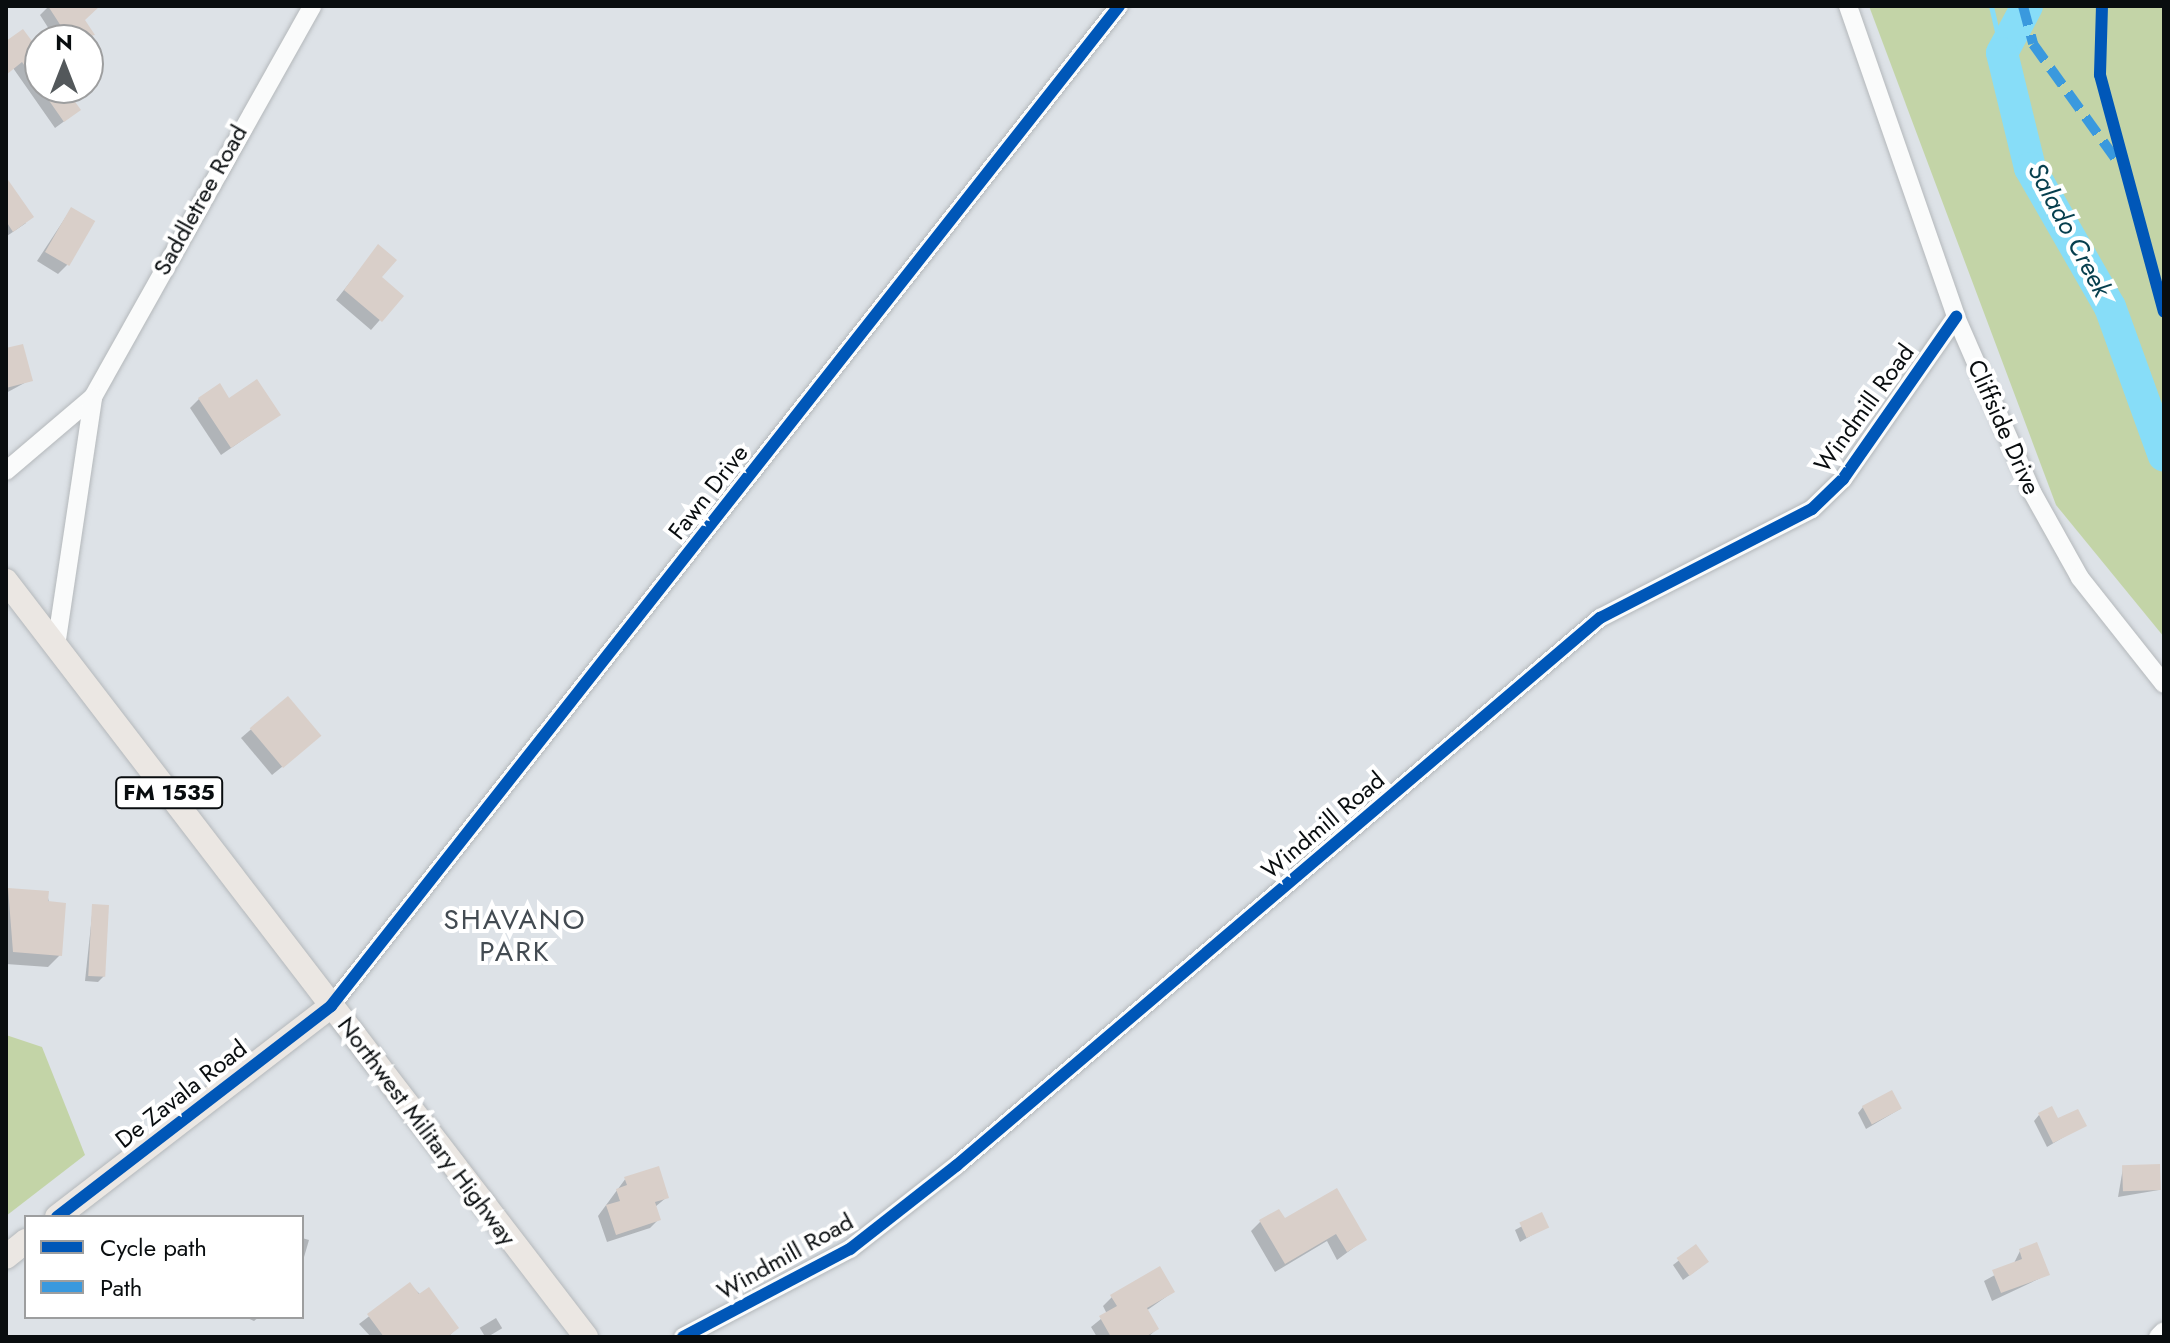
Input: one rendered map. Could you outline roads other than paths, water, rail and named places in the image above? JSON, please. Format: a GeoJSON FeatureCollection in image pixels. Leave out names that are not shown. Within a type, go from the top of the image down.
{"type":"FeatureCollection","features":[{"type":"Feature","properties":{"kind":"main road","name":"Northwest Military Highway"},"geometry":{"type":"LineString","coordinates":[[6,581],[586,1337]]}},
{"type":"Feature","properties":{"kind":"main road","name":"De Zavala Road"},"geometry":{"type":"LineString","coordinates":[[60,1215],[331,1006]]}},
{"type":"Feature","properties":{"kind":"main road"},"geometry":{"type":"LineString","coordinates":[[6,1257],[24,1243]]}},
{"type":"Feature","properties":{"kind":"street","name":"Saddletree Road"},"geometry":{"type":"LineString","coordinates":[[6,471],[93,397],[312,6]]}},
{"type":"Feature","properties":{"kind":"street","name":"Fawn Drive"},"geometry":{"type":"LineString","coordinates":[[331,1006],[1119,6]]}},
{"type":"Feature","properties":{"kind":"street","name":"Cliffside Drive"},"geometry":{"type":"LineString","coordinates":[[1848,6],[1956,317],[2051,531],[2164,684]]}},
{"type":"Feature","properties":{"kind":"street","name":"Windmill Road"},"geometry":{"type":"LineString","coordinates":[[683,1337],[850,1249],[921,1194],[1600,618],[1812,509],[1843,479],[1956,317]]}},
{"type":"Feature","properties":{"kind":"street","name":"Saddletree Road"},"geometry":{"type":"LineString","coordinates":[[56,646],[93,397]]}},
{"type":"Feature","properties":{"kind":"street"},"geometry":{"type":"LineString","coordinates":[[2158,1337],[2164,1331]]}},
{"type":"Feature","properties":{"kind":"waterway"},"geometry":{"type":"LineString","coordinates":[[1991,6],[2002,53]]}},
{"type":"Feature","properties":{"kind":"waterway","name":"Salado Creek"},"geometry":{"type":"LineString","coordinates":[[2027,6],[2002,53],[2030,168],[2110,307],[2164,456]]}},
{"type":"Feature","properties":{"kind":"district","name":"SHAVANO PARK"},"geometry":{"type":"Point","coordinates":[515,936]}}]}
